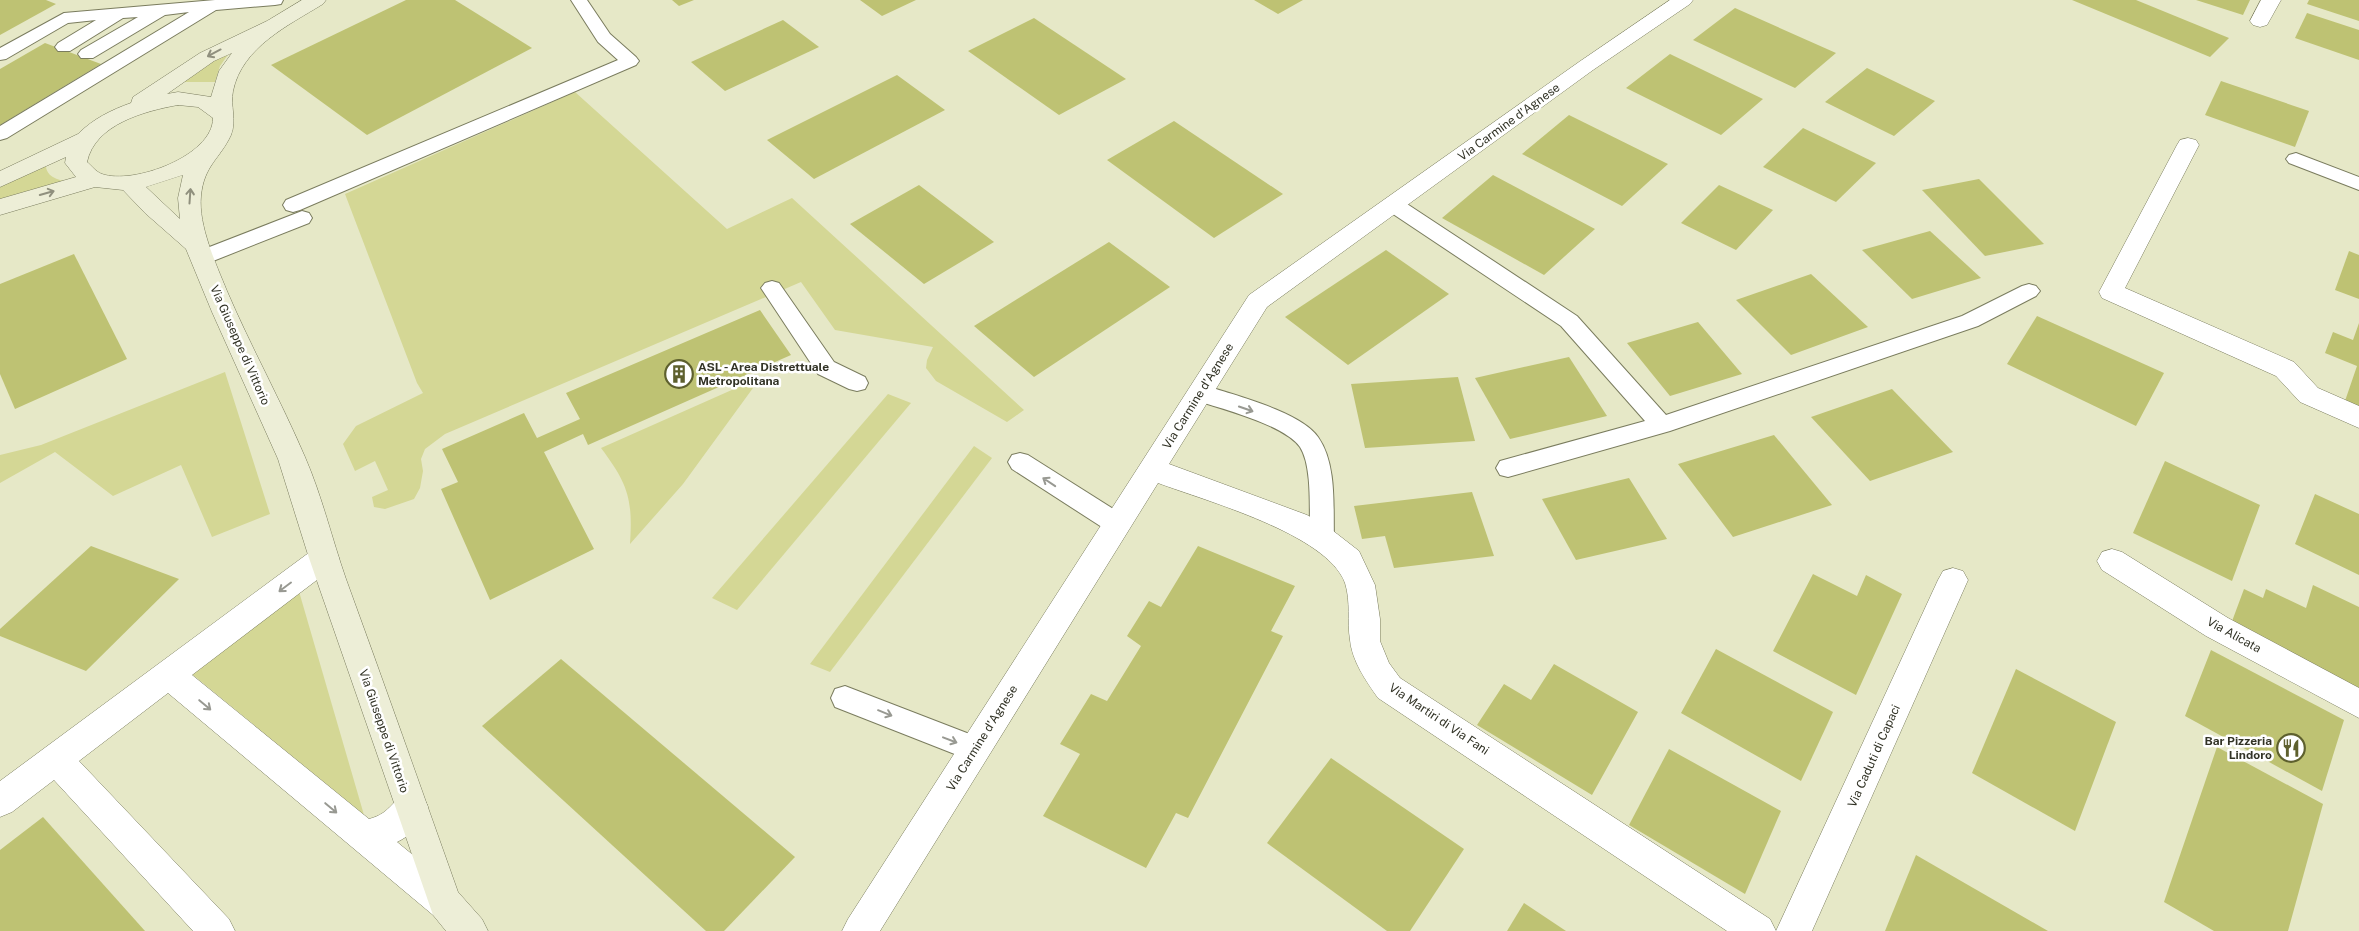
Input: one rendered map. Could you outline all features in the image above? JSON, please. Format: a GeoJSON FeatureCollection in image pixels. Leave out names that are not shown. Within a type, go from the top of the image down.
{"type":"FeatureCollection","features":[{"type":"Feature","properties":{"kind":"street"},"geometry":{"type":"LineString","coordinates":[[0,180],[83,140],[105,122],[134,108],[207,57],[274,25],[316,0]]}},
{"type":"Feature","properties":{"kind":"street","name":"Via Carmine d'Agnese"},"geometry":{"type":"LineString","coordinates":[[860,931],[1258,301],[1586,66],[1683,0]]}},
{"type":"Feature","properties":{"kind":"street"},"geometry":{"type":"LineString","coordinates":[[2260,20],[2271,0]]}},
{"type":"Feature","properties":{"kind":"street"},"geometry":{"type":"LineString","coordinates":[[0,208],[94,180],[128,182],[150,178],[173,170],[201,154],[220,126],[222,93],[235,61],[251,43],[274,25]]}},
{"type":"Feature","properties":{"kind":"street"},"geometry":{"type":"LineString","coordinates":[[134,108],[163,100],[190,99],[211,104],[220,126]]}},
{"type":"Feature","properties":{"kind":"street","name":"Via Giuseppe di Vittorio"},"geometry":{"type":"LineString","coordinates":[[220,126],[195,170],[189,198],[198,251],[292,459],[324,558],[445,904]]}},
{"type":"Feature","properties":{"kind":"street"},"geometry":{"type":"LineString","coordinates":[[83,140],[76,152],[75,164],[81,173],[94,180]]}},
{"type":"Feature","properties":{"kind":"street"},"geometry":{"type":"LineString","coordinates":[[2188,145],[2111,292],[2285,369],[2309,395],[2359,418]]}},
{"type":"Feature","properties":{"kind":"street","name":"Via Giuseppe di Vittorio"},"geometry":{"type":"LineString","coordinates":[[128,182],[198,251]]}},
{"type":"Feature","properties":{"kind":"street","name":"Via Martiri di Via Fani"},"geometry":{"type":"LineString","coordinates":[[1152,469],[1297,523],[1322,538],[1349,560],[1360,585],[1365,619],[1365,641],[1376,670],[1389,688],[1758,931]]}},
{"type":"Feature","properties":{"kind":"street"},"geometry":{"type":"LineString","coordinates":[[0,801],[324,558]]}},
{"type":"Feature","properties":{"kind":"street","name":"Via Alicata"},"geometry":{"type":"LineString","coordinates":[[2112,561],[2216,627],[2359,704]]}},
{"type":"Feature","properties":{"kind":"street","name":"Via Caduti di Capaci"},"geometry":{"type":"LineString","coordinates":[[1794,931],[1953,580]]}},
{"type":"Feature","properties":{"kind":"street","name":"Via Giuseppe di Vittorio"},"geometry":{"type":"LineString","coordinates":[[168,674],[445,904],[470,931]]}},
{"type":"Feature","properties":{"kind":"street"},"geometry":{"type":"LineString","coordinates":[[56,759],[217,931]]}},
{"type":"Feature","properties":{"kind":"street"},"geometry":{"type":"LineString","coordinates":[[364,836],[390,829],[403,820],[411,807]]}},
{"type":"Feature","properties":{"kind":"lane"},"geometry":{"type":"LineString","coordinates":[[0,55],[64,18],[275,0]]}},
{"type":"Feature","properties":{"kind":"lane"},"geometry":{"type":"LineString","coordinates":[[198,251],[297,212],[630,61],[604,38],[579,0]]}},
{"type":"Feature","properties":{"kind":"lane"},"geometry":{"type":"LineString","coordinates":[[0,134],[214,5]]}},
{"type":"Feature","properties":{"kind":"lane"},"geometry":{"type":"LineString","coordinates":[[86,54],[162,9]]}},
{"type":"Feature","properties":{"kind":"lane"},"geometry":{"type":"LineString","coordinates":[[64,47],[122,13]]}},
{"type":"Feature","properties":{"kind":"lane"},"geometry":{"type":"LineString","coordinates":[[2296,159],[2359,184]]}},
{"type":"Feature","properties":{"kind":"lane"},"geometry":{"type":"LineString","coordinates":[[1394,205],[1568,321],[1662,425]]}},
{"type":"Feature","properties":{"kind":"lane"},"geometry":{"type":"LineString","coordinates":[[772,288],[826,368],[857,383]]}},
{"type":"Feature","properties":{"kind":"lane"},"geometry":{"type":"LineString","coordinates":[[1508,468],[1662,425],[1970,321],[2029,291]]}},
{"type":"Feature","properties":{"kind":"lane"},"geometry":{"type":"LineString","coordinates":[[1200,393],[1285,423],[1302,434],[1310,444],[1320,479],[1322,538]]}},
{"type":"Feature","properties":{"kind":"lane"},"geometry":{"type":"LineString","coordinates":[[1020,462],[1117,524]]}},
{"type":"Feature","properties":{"kind":"lane"},"geometry":{"type":"LineString","coordinates":[[845,698],[975,749]]}},
{"type":"Feature","properties":{"kind":"green space"},"geometry":{"type":"Polygon","coordinates":[[[232,49],[220,66],[215,82],[179,82],[232,49]]]}},
{"type":"Feature","properties":{"kind":"green space"},"geometry":{"type":"Polygon","coordinates":[[[575,92],[727,229],[792,198],[1024,410],[1007,422],[936,381],[926,368],[927,360],[933,347],[835,330],[801,282],[445,434],[425,449],[421,459],[423,471],[420,488],[414,499],[385,509],[374,507],[372,497],[388,490],[375,461],[355,471],[343,444],[356,426],[423,393],[417,383],[345,194],[575,92]]]}},
{"type":"Feature","properties":{"kind":"green space"},"geometry":{"type":"Polygon","coordinates":[[[46,161],[49,174],[56,179],[71,182],[0,201],[0,185],[46,161]]]}},
{"type":"Feature","properties":{"kind":"green space"},"geometry":{"type":"Polygon","coordinates":[[[225,372],[270,514],[212,537],[181,465],[113,496],[55,452],[0,483],[0,455],[41,445],[225,372]]]}},
{"type":"Feature","properties":{"kind":"green space"},"geometry":{"type":"Polygon","coordinates":[[[761,377],[683,484],[630,544],[631,515],[627,493],[623,482],[601,448],[761,377]]]}},
{"type":"Feature","properties":{"kind":"green space"},"geometry":{"type":"Polygon","coordinates":[[[888,394],[911,403],[737,610],[712,598],[888,394]]]}},
{"type":"Feature","properties":{"kind":"green space"},"geometry":{"type":"Polygon","coordinates":[[[974,446],[992,458],[830,672],[810,664],[974,446]]]}},
{"type":"Feature","properties":{"kind":"green space"},"geometry":{"type":"Polygon","coordinates":[[[298,588],[364,815],[187,670],[298,588]]]}},
{"type":"Feature","properties":{"kind":"building"},"geometry":{"type":"Polygon","coordinates":[[[0,0],[46,0],[56,4],[0,35],[0,0]]]}},
{"type":"Feature","properties":{"kind":"building"},"geometry":{"type":"Polygon","coordinates":[[[406,0],[455,0],[532,48],[367,135],[271,65],[406,0]]]}},
{"type":"Feature","properties":{"kind":"building"},"geometry":{"type":"Polygon","coordinates":[[[672,0],[694,0],[679,6],[672,0]]]}},
{"type":"Feature","properties":{"kind":"building"},"geometry":{"type":"Polygon","coordinates":[[[860,0],[916,0],[882,16],[860,0]]]}},
{"type":"Feature","properties":{"kind":"building"},"geometry":{"type":"Polygon","coordinates":[[[1254,0],[1303,0],[1278,14],[1254,0]]]}},
{"type":"Feature","properties":{"kind":"building"},"geometry":{"type":"Polygon","coordinates":[[[2072,0],[2136,0],[2229,38],[2210,57],[2072,0]]]}},
{"type":"Feature","properties":{"kind":"building"},"geometry":{"type":"Polygon","coordinates":[[[2196,0],[2250,0],[2243,15],[2196,0]]]}},
{"type":"Feature","properties":{"kind":"building"},"geometry":{"type":"Polygon","coordinates":[[[2309,0],[2359,0],[2359,21],[2307,4],[2309,0]]]}},
{"type":"Feature","properties":{"kind":"building"},"geometry":{"type":"Polygon","coordinates":[[[1735,8],[1836,53],[1795,88],[1693,40],[1735,8]]]}},
{"type":"Feature","properties":{"kind":"building"},"geometry":{"type":"Polygon","coordinates":[[[2307,13],[2359,30],[2359,60],[2295,38],[2307,13]]]}},
{"type":"Feature","properties":{"kind":"building"},"geometry":{"type":"Polygon","coordinates":[[[1034,18],[1126,79],[1059,115],[968,51],[1034,18]]]}},
{"type":"Feature","properties":{"kind":"building"},"geometry":{"type":"Polygon","coordinates":[[[783,20],[819,47],[725,91],[691,62],[783,20]]]}},
{"type":"Feature","properties":{"kind":"building"},"geometry":{"type":"Polygon","coordinates":[[[45,43],[101,64],[0,125],[0,69],[45,43]]]}},
{"type":"Feature","properties":{"kind":"building"},"geometry":{"type":"Polygon","coordinates":[[[1670,54],[1763,99],[1721,135],[1626,88],[1670,54]]]}},
{"type":"Feature","properties":{"kind":"building"},"geometry":{"type":"Polygon","coordinates":[[[1867,68],[1935,101],[1894,136],[1825,102],[1867,68]]]}},
{"type":"Feature","properties":{"kind":"building"},"geometry":{"type":"Polygon","coordinates":[[[897,75],[945,110],[814,179],[767,140],[897,75]]]}},
{"type":"Feature","properties":{"kind":"building"},"geometry":{"type":"Polygon","coordinates":[[[2221,81],[2309,111],[2295,147],[2205,115],[2221,81]]]}},
{"type":"Feature","properties":{"kind":"building"},"geometry":{"type":"Polygon","coordinates":[[[1569,115],[1668,164],[1622,206],[1522,154],[1569,115]]]}},
{"type":"Feature","properties":{"kind":"building"},"geometry":{"type":"Polygon","coordinates":[[[1174,121],[1283,194],[1214,238],[1107,160],[1174,121]]]}},
{"type":"Feature","properties":{"kind":"building"},"geometry":{"type":"Polygon","coordinates":[[[1803,128],[1876,163],[1836,202],[1763,167],[1803,128]]]}},
{"type":"Feature","properties":{"kind":"building"},"geometry":{"type":"Polygon","coordinates":[[[1493,175],[1595,229],[1544,275],[1442,218],[1493,175]]]}},
{"type":"Feature","properties":{"kind":"building"},"geometry":{"type":"Polygon","coordinates":[[[1979,179],[2044,244],[1985,256],[1922,190],[1979,179]]]}},
{"type":"Feature","properties":{"kind":"building"},"geometry":{"type":"Polygon","coordinates":[[[919,185],[994,242],[924,284],[850,224],[919,185]]]}},
{"type":"Feature","properties":{"kind":"building"},"geometry":{"type":"Polygon","coordinates":[[[1719,185],[1773,210],[1736,250],[1681,223],[1719,185]]]}},
{"type":"Feature","properties":{"kind":"building"},"geometry":{"type":"Polygon","coordinates":[[[1930,231],[1981,278],[1912,299],[1862,250],[1930,231]]]}},
{"type":"Feature","properties":{"kind":"building"},"geometry":{"type":"Polygon","coordinates":[[[1109,242],[1170,287],[1034,377],[974,326],[1109,242]]]}},
{"type":"Feature","properties":{"kind":"building"},"geometry":{"type":"Polygon","coordinates":[[[1386,250],[1449,294],[1348,365],[1285,317],[1386,250]]]}},
{"type":"Feature","properties":{"kind":"building"},"geometry":{"type":"Polygon","coordinates":[[[2349,251],[2359,255],[2359,299],[2335,290],[2349,251]]]}},
{"type":"Feature","properties":{"kind":"building"},"geometry":{"type":"Polygon","coordinates":[[[74,254],[127,359],[15,409],[0,374],[0,284],[74,254]]]}},
{"type":"Feature","properties":{"kind":"building"},"geometry":{"type":"Polygon","coordinates":[[[1811,274],[1868,327],[1791,355],[1736,300],[1811,274]]]}},
{"type":"Feature","properties":{"kind":"building"},"geometry":{"type":"Polygon","coordinates":[[[760,310],[791,355],[588,445],[583,434],[544,452],[594,549],[490,600],[441,489],[458,482],[442,449],[524,413],[537,438],[580,419],[566,393],[760,310]]]}},
{"type":"Feature","properties":{"kind":"building"},"geometry":{"type":"Polygon","coordinates":[[[2037,316],[2164,373],[2136,426],[2007,364],[2037,316]]]}},
{"type":"Feature","properties":{"kind":"building"},"geometry":{"type":"Polygon","coordinates":[[[1698,322],[1742,374],[1670,396],[1627,343],[1698,322]]]}},
{"type":"Feature","properties":{"kind":"building"},"geometry":{"type":"Polygon","coordinates":[[[2359,323],[2359,407],[2345,401],[2357,366],[2325,353],[2333,332],[2353,340],[2359,323]]]}},
{"type":"Feature","properties":{"kind":"building"},"geometry":{"type":"Polygon","coordinates":[[[1569,357],[1607,416],[1510,439],[1475,378],[1569,357]]]}},
{"type":"Feature","properties":{"kind":"building"},"geometry":{"type":"Polygon","coordinates":[[[1458,377],[1475,441],[1365,448],[1351,384],[1458,377]]]}},
{"type":"Feature","properties":{"kind":"building"},"geometry":{"type":"Polygon","coordinates":[[[1892,389],[1953,452],[1870,481],[1811,417],[1892,389]]]}},
{"type":"Feature","properties":{"kind":"building"},"geometry":{"type":"Polygon","coordinates":[[[1774,435],[1832,505],[1733,537],[1678,464],[1774,435]]]}},
{"type":"Feature","properties":{"kind":"building"},"geometry":{"type":"Polygon","coordinates":[[[2165,461],[2260,505],[2232,581],[2133,533],[2165,461]]]}},
{"type":"Feature","properties":{"kind":"building"},"geometry":{"type":"Polygon","coordinates":[[[1629,478],[1667,539],[1576,560],[1542,499],[1629,478]]]}},
{"type":"Feature","properties":{"kind":"building"},"geometry":{"type":"Polygon","coordinates":[[[1472,492],[1494,556],[1394,568],[1385,536],[1362,539],[1354,506],[1472,492]]]}},
{"type":"Feature","properties":{"kind":"building"},"geometry":{"type":"Polygon","coordinates":[[[2315,494],[2359,514],[2359,575],[2295,544],[2315,494]]]}},
{"type":"Feature","properties":{"kind":"building"},"geometry":{"type":"Polygon","coordinates":[[[91,546],[179,579],[86,671],[0,636],[0,629],[91,546]]]}},
{"type":"Feature","properties":{"kind":"building"},"geometry":{"type":"Polygon","coordinates":[[[1198,546],[1295,586],[1271,631],[1283,636],[1188,818],[1176,813],[1146,868],[1043,816],[1080,754],[1060,744],[1091,694],[1107,701],[1141,646],[1127,636],[1149,601],[1161,607],[1198,546]]]}},
{"type":"Feature","properties":{"kind":"building"},"geometry":{"type":"Polygon","coordinates":[[[1813,574],[1857,596],[1866,575],[1902,594],[1856,695],[1773,651],[1813,574]]]}},
{"type":"Feature","properties":{"kind":"building"},"geometry":{"type":"Polygon","coordinates":[[[2313,585],[2359,607],[2359,688],[2231,624],[2244,589],[2263,598],[2266,589],[2306,608],[2313,585]]]}},
{"type":"Feature","properties":{"kind":"building"},"geometry":{"type":"Polygon","coordinates":[[[1716,649],[1833,712],[1801,781],[1681,713],[1716,649]]]}},
{"type":"Feature","properties":{"kind":"building"},"geometry":{"type":"Polygon","coordinates":[[[2211,650],[2344,720],[2322,791],[2185,716],[2211,650]]]}},
{"type":"Feature","properties":{"kind":"building"},"geometry":{"type":"Polygon","coordinates":[[[561,659],[795,857],[724,931],[706,931],[482,726],[561,659]]]}},
{"type":"Feature","properties":{"kind":"building"},"geometry":{"type":"Polygon","coordinates":[[[1554,664],[1638,712],[1592,795],[1477,725],[1504,684],[1531,700],[1554,664]]]}},
{"type":"Feature","properties":{"kind":"building"},"geometry":{"type":"Polygon","coordinates":[[[2016,669],[2116,722],[2075,831],[1972,773],[2016,669]]]}},
{"type":"Feature","properties":{"kind":"building"},"geometry":{"type":"Polygon","coordinates":[[[2217,747],[2323,804],[2288,931],[2214,931],[2164,902],[2217,747]]]}},
{"type":"Feature","properties":{"kind":"building"},"geometry":{"type":"Polygon","coordinates":[[[1669,749],[1781,811],[1745,894],[1629,825],[1669,749]]]}},
{"type":"Feature","properties":{"kind":"building"},"geometry":{"type":"Polygon","coordinates":[[[1331,758],[1464,849],[1410,931],[1387,931],[1267,843],[1331,758]]]}},
{"type":"Feature","properties":{"kind":"building"},"geometry":{"type":"Polygon","coordinates":[[[43,817],[145,931],[0,931],[0,850],[43,817]]]}},
{"type":"Feature","properties":{"kind":"building"},"geometry":{"type":"Polygon","coordinates":[[[1916,855],[2048,931],[1885,931],[1916,855]]]}},
{"type":"Feature","properties":{"kind":"building"},"geometry":{"type":"Polygon","coordinates":[[[1524,903],[1566,931],[1507,931],[1524,903]]]}},
{"type":"Feature","properties":{"kind":"place","name":"ASL - Area Distrettuale Metropolitana"},"geometry":{"type":"Point","coordinates":[679,374]}},
{"type":"Feature","properties":{"kind":"place","name":"Bar Pizzeria Lindoro"},"geometry":{"type":"Point","coordinates":[2291,748]}}]}
